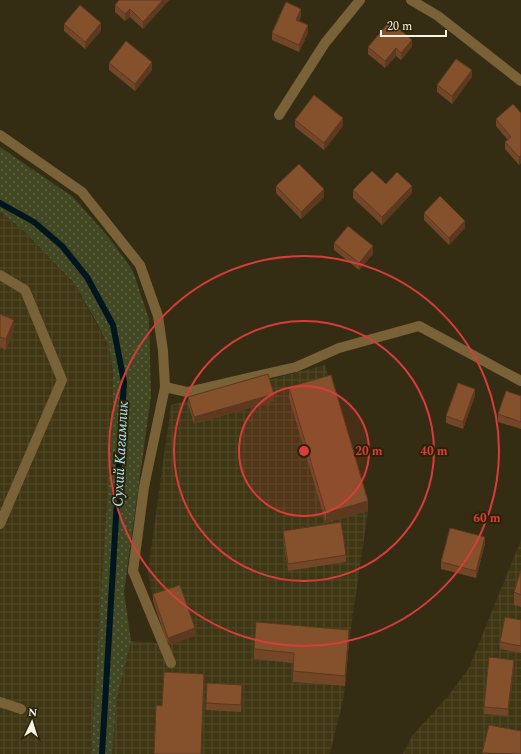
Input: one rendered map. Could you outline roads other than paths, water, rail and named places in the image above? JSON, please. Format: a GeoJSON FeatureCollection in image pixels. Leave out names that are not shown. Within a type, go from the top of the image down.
{"type":"FeatureCollection","features":[{"type":"Feature","properties":{"kind":"street"},"geometry":{"type":"LineString","coordinates":[[279,115],[325,43],[360,0]]}},
{"type":"Feature","properties":{"kind":"street"},"geometry":{"type":"LineString","coordinates":[[410,0],[438,16],[521,81]]}},
{"type":"Feature","properties":{"kind":"street"},"geometry":{"type":"LineString","coordinates":[[0,135],[82,192],[140,265],[158,316],[163,350],[165,387],[144,488],[133,571],[171,663]]}},
{"type":"Feature","properties":{"kind":"street"},"geometry":{"type":"LineString","coordinates":[[0,275],[25,290],[62,380],[0,524]]}},
{"type":"Feature","properties":{"kind":"street"},"geometry":{"type":"LineString","coordinates":[[165,387],[187,392],[296,367],[340,348],[418,326],[521,381]]}},
{"type":"Feature","properties":{"kind":"street"},"geometry":{"type":"LineString","coordinates":[[0,702],[22,709]]}},
{"type":"Feature","properties":{"kind":"waterway","name":"Сухий Кагамлик"},"geometry":{"type":"LineString","coordinates":[[0,203],[34,222],[62,246],[87,277],[113,325],[124,382],[102,754]]}}]}
